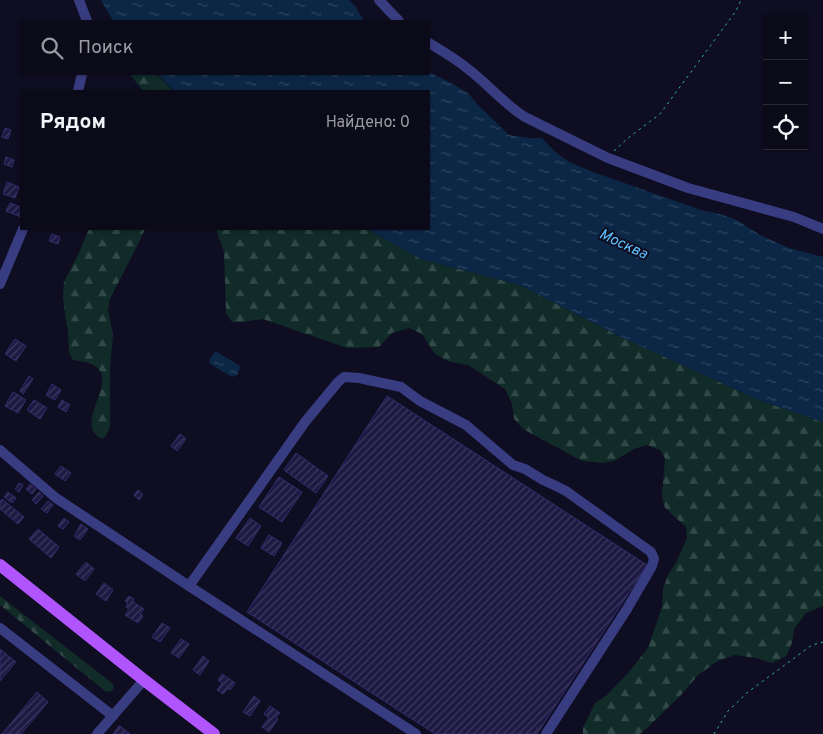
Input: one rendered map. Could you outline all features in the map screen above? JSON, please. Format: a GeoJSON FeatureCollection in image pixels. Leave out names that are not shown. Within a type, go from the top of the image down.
{"type":"FeatureCollection","features":[{"type":"Feature","properties":{"kind":"main road"},"geometry":{"type":"LineString","coordinates":[[0,565],[214,734]]}},
{"type":"Feature","properties":{"kind":"street"},"geometry":{"type":"LineString","coordinates":[[79,0],[87,20]]}},
{"type":"Feature","properties":{"kind":"street"},"geometry":{"type":"LineString","coordinates":[[380,0],[398,20]]}},
{"type":"Feature","properties":{"kind":"street"},"geometry":{"type":"LineString","coordinates":[[430,44],[468,69],[514,110],[608,158],[688,188],[794,217],[823,229]]}},
{"type":"Feature","properties":{"kind":"street"},"geometry":{"type":"LineString","coordinates":[[78,90],[82,75]]}},
{"type":"Feature","properties":{"kind":"street"},"geometry":{"type":"LineString","coordinates":[[0,284],[23,230]]}},
{"type":"Feature","properties":{"kind":"street"},"geometry":{"type":"LineString","coordinates":[[189,586],[306,422],[338,382],[344,377],[360,378],[401,387],[420,401],[466,425],[513,465],[525,469],[573,496],[644,546],[651,552],[654,559],[652,566],[627,609],[546,734]]}},
{"type":"Feature","properties":{"kind":"street"},"geometry":{"type":"LineString","coordinates":[[0,450],[56,498],[416,734]]}},
{"type":"Feature","properties":{"kind":"street"},"geometry":{"type":"LineString","coordinates":[[0,628],[113,716]]}},
{"type":"Feature","properties":{"kind":"street"},"geometry":{"type":"LineString","coordinates":[[97,734],[144,680]]}},
{"type":"Feature","properties":{"kind":"path"},"geometry":{"type":"LineString","coordinates":[[608,158],[628,138],[660,114],[736,11],[741,0]]}},
{"type":"Feature","properties":{"kind":"path"},"geometry":{"type":"LineString","coordinates":[[714,734],[728,711],[748,692],[812,646],[823,642]]}},
{"type":"Feature","properties":{"kind":"green space"},"geometry":{"type":"Polygon","coordinates":[[[131,75],[158,75],[172,90],[142,90],[131,75]]]}},
{"type":"Feature","properties":{"kind":"green space"},"geometry":{"type":"Polygon","coordinates":[[[89,230],[145,230],[110,299],[108,310],[113,335],[110,368],[110,426],[106,436],[102,439],[95,434],[92,426],[92,416],[102,386],[102,377],[98,369],[89,363],[73,360],[69,353],[63,296],[64,282],[89,230]]]}},
{"type":"Feature","properties":{"kind":"green space"},"geometry":{"type":"Polygon","coordinates":[[[216,230],[369,230],[421,259],[520,285],[619,336],[761,401],[823,422],[823,606],[806,613],[794,629],[792,643],[786,656],[772,663],[756,658],[735,655],[718,661],[698,675],[681,695],[640,734],[583,734],[583,728],[595,703],[607,695],[648,648],[662,607],[663,589],[687,538],[686,527],[665,508],[662,496],[665,458],[660,450],[647,445],[634,449],[614,461],[602,463],[582,461],[523,429],[514,419],[512,404],[505,389],[468,365],[450,362],[435,354],[422,334],[409,328],[392,333],[379,347],[347,348],[263,319],[232,322],[226,313],[224,252],[216,230]]]}},
{"type":"Feature","properties":{"kind":"green space"},"geometry":{"type":"Polygon","coordinates":[[[0,596],[112,683],[114,688],[112,691],[106,692],[0,605],[0,596]]]}},
{"type":"Feature","properties":{"kind":"water"},"geometry":{"type":"Polygon","coordinates":[[[101,0],[349,0],[363,20],[112,20],[101,0]]]}},
{"type":"Feature","properties":{"kind":"water","name":"Москва"},"geometry":{"type":"Polygon","coordinates":[[[430,72],[468,93],[509,135],[542,138],[554,151],[569,162],[701,210],[737,220],[760,235],[789,248],[823,257],[823,422],[761,401],[619,336],[520,285],[421,259],[369,230],[430,230],[430,90],[173,90],[159,75],[430,75],[430,72]]]}},
{"type":"Feature","properties":{"kind":"water"},"geometry":{"type":"Polygon","coordinates":[[[215,351],[239,365],[240,368],[237,375],[232,377],[210,364],[209,360],[215,351]]]}},
{"type":"Feature","properties":{"kind":"building"},"geometry":{"type":"Polygon","coordinates":[[[5,128],[11,130],[8,139],[2,137],[5,128]]]}},
{"type":"Feature","properties":{"kind":"building"},"geometry":{"type":"Polygon","coordinates":[[[6,157],[14,160],[12,167],[4,164],[6,157]]]}},
{"type":"Feature","properties":{"kind":"building"},"geometry":{"type":"Polygon","coordinates":[[[7,182],[19,187],[15,198],[3,194],[7,182]]]}},
{"type":"Feature","properties":{"kind":"building"},"geometry":{"type":"Polygon","coordinates":[[[10,203],[20,207],[20,217],[6,211],[10,203]]]}},
{"type":"Feature","properties":{"kind":"building"},"geometry":{"type":"Polygon","coordinates":[[[52,234],[60,237],[58,244],[49,241],[52,234]]]}},
{"type":"Feature","properties":{"kind":"building"},"geometry":{"type":"Polygon","coordinates":[[[15,339],[26,346],[16,361],[5,354],[15,339]]]}},
{"type":"Feature","properties":{"kind":"building"},"geometry":{"type":"Polygon","coordinates":[[[29,376],[33,379],[23,394],[20,391],[29,376]]]}},
{"type":"Feature","properties":{"kind":"building"},"geometry":{"type":"Polygon","coordinates":[[[52,384],[61,390],[55,400],[46,395],[52,384]]]}},
{"type":"Feature","properties":{"kind":"building"},"geometry":{"type":"Polygon","coordinates":[[[13,392],[26,400],[18,413],[5,406],[13,392]]]}},
{"type":"Feature","properties":{"kind":"building"},"geometry":{"type":"Polygon","coordinates":[[[387,396],[647,565],[537,734],[435,734],[247,612],[387,396]]]}},
{"type":"Feature","properties":{"kind":"building"},"geometry":{"type":"Polygon","coordinates":[[[34,400],[47,408],[40,419],[27,410],[34,400]]]}},
{"type":"Feature","properties":{"kind":"building"},"geometry":{"type":"Polygon","coordinates":[[[62,400],[70,405],[66,412],[58,407],[62,400]]]}},
{"type":"Feature","properties":{"kind":"building"},"geometry":{"type":"Polygon","coordinates":[[[180,434],[186,439],[177,451],[171,446],[180,434]]]}},
{"type":"Feature","properties":{"kind":"building"},"geometry":{"type":"Polygon","coordinates":[[[296,453],[328,476],[316,493],[284,470],[296,453]]]}},
{"type":"Feature","properties":{"kind":"building"},"geometry":{"type":"Polygon","coordinates":[[[61,466],[71,473],[65,481],[55,474],[61,466]]]}},
{"type":"Feature","properties":{"kind":"building"},"geometry":{"type":"Polygon","coordinates":[[[279,477],[302,492],[282,522],[259,507],[279,477]]]}},
{"type":"Feature","properties":{"kind":"building"},"geometry":{"type":"Polygon","coordinates":[[[19,483],[23,485],[19,492],[15,489],[19,483]]]}},
{"type":"Feature","properties":{"kind":"building"},"geometry":{"type":"Polygon","coordinates":[[[30,484],[36,489],[32,494],[26,489],[30,484]]]}},
{"type":"Feature","properties":{"kind":"building"},"geometry":{"type":"Polygon","coordinates":[[[138,490],[143,494],[139,500],[134,495],[138,490]]]}},
{"type":"Feature","properties":{"kind":"building"},"geometry":{"type":"Polygon","coordinates":[[[8,492],[16,498],[12,503],[4,497],[8,492]]]}},
{"type":"Feature","properties":{"kind":"building"},"geometry":{"type":"Polygon","coordinates":[[[39,492],[43,496],[36,504],[32,500],[39,492]]]}},
{"type":"Feature","properties":{"kind":"building"},"geometry":{"type":"Polygon","coordinates":[[[2,499],[24,517],[18,524],[0,509],[2,499]]]}},
{"type":"Feature","properties":{"kind":"building"},"geometry":{"type":"Polygon","coordinates":[[[48,501],[53,505],[47,513],[41,509],[48,501]]]}},
{"type":"Feature","properties":{"kind":"building"},"geometry":{"type":"Polygon","coordinates":[[[64,518],[69,522],[63,529],[58,526],[64,518]]]}},
{"type":"Feature","properties":{"kind":"building"},"geometry":{"type":"Polygon","coordinates":[[[250,518],[261,526],[248,546],[236,538],[250,518]]]}},
{"type":"Feature","properties":{"kind":"building"},"geometry":{"type":"Polygon","coordinates":[[[81,524],[88,529],[80,540],[74,536],[81,524]]]}},
{"type":"Feature","properties":{"kind":"building"},"geometry":{"type":"Polygon","coordinates":[[[38,529],[59,547],[51,558],[29,539],[38,529]]]}},
{"type":"Feature","properties":{"kind":"building"},"geometry":{"type":"Polygon","coordinates":[[[269,535],[282,543],[274,556],[261,548],[269,535]]]}},
{"type":"Feature","properties":{"kind":"building"},"geometry":{"type":"Polygon","coordinates":[[[86,562],[94,569],[85,581],[76,574],[86,562]]]}},
{"type":"Feature","properties":{"kind":"building"},"geometry":{"type":"Polygon","coordinates":[[[104,583],[113,590],[106,601],[96,594],[104,583]]]}},
{"type":"Feature","properties":{"kind":"building"},"geometry":{"type":"Polygon","coordinates":[[[129,596],[134,599],[133,602],[144,609],[140,614],[143,616],[138,623],[125,615],[129,609],[126,607],[128,603],[125,601],[129,596]]]}},
{"type":"Feature","properties":{"kind":"building"},"geometry":{"type":"Polygon","coordinates":[[[162,623],[170,628],[160,642],[152,637],[162,623]]]}},
{"type":"Feature","properties":{"kind":"building"},"geometry":{"type":"Polygon","coordinates":[[[181,639],[189,644],[179,658],[171,653],[181,639]]]}},
{"type":"Feature","properties":{"kind":"building"},"geometry":{"type":"Polygon","coordinates":[[[0,649],[16,662],[0,681],[0,649]]]}},
{"type":"Feature","properties":{"kind":"building"},"geometry":{"type":"Polygon","coordinates":[[[203,656],[209,661],[200,675],[193,670],[203,656]]]}},
{"type":"Feature","properties":{"kind":"building"},"geometry":{"type":"Polygon","coordinates":[[[222,674],[235,683],[230,690],[228,688],[223,694],[217,690],[222,683],[218,680],[222,674]]]}},
{"type":"Feature","properties":{"kind":"building"},"geometry":{"type":"Polygon","coordinates":[[[37,692],[48,702],[21,734],[2,734],[37,692]]]}},
{"type":"Feature","properties":{"kind":"building"},"geometry":{"type":"Polygon","coordinates":[[[254,696],[260,701],[250,716],[243,712],[254,696]]]}},
{"type":"Feature","properties":{"kind":"building"},"geometry":{"type":"Polygon","coordinates":[[[270,706],[280,713],[269,732],[262,727],[269,718],[264,714],[270,706]]]}},
{"type":"Feature","properties":{"kind":"building"},"geometry":{"type":"Polygon","coordinates":[[[120,726],[130,734],[113,734],[120,726]]]}}]}
